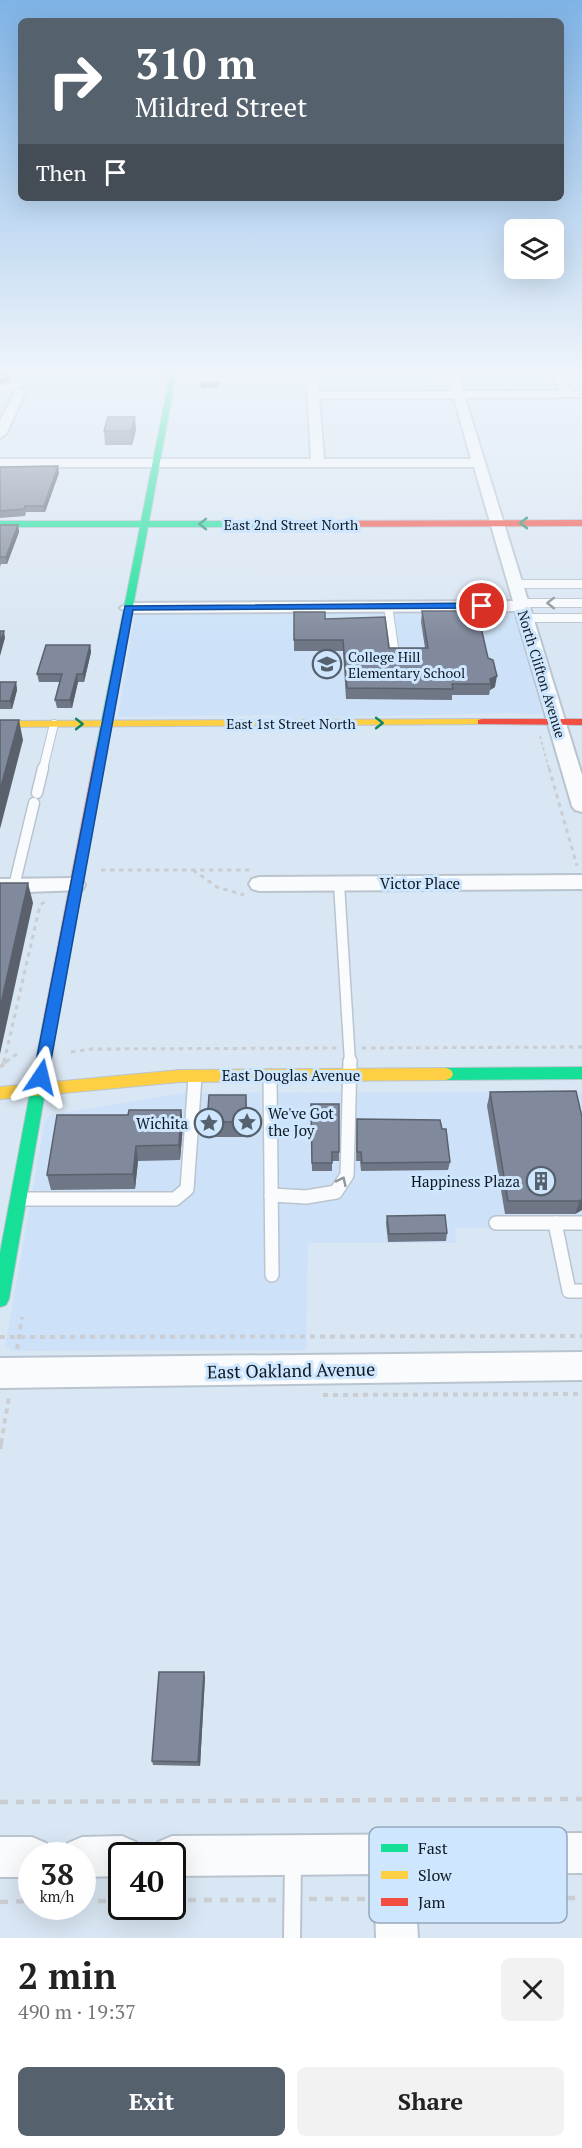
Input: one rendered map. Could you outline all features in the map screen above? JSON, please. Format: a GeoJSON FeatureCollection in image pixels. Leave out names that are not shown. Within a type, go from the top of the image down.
{"type":"FeatureCollection","features":[{"type":"Feature","properties":{"kind":"street"},"geometry":{"type":"LineString","coordinates":[[0,463],[480,463]]}},
{"type":"Feature","properties":{"kind":"street"},"geometry":{"type":"LineString","coordinates":[[0,1299],[155,463]]}},
{"type":"Feature","properties":{"kind":"street","name":"North Clifton Avenue"},"geometry":{"type":"LineString","coordinates":[[480,463],[521,609],[582,806]]}},
{"type":"Feature","properties":{"kind":"street","name":"East 2nd Street North"},"geometry":{"type":"LineString","coordinates":[[0,524],[582,523]]}},
{"type":"Feature","properties":{"kind":"street"},"geometry":{"type":"LineString","coordinates":[[128,608],[388,606],[521,609]]}},
{"type":"Feature","properties":{"kind":"street","name":"East 1st Street North"},"geometry":{"type":"LineString","coordinates":[[0,724],[582,722]]}},
{"type":"Feature","properties":{"kind":"street","name":"Victor Place"},"geometry":{"type":"LineString","coordinates":[[259,884],[582,882]]}},
{"type":"Feature","properties":{"kind":"street"},"geometry":{"type":"LineString","coordinates":[[7,886],[75,885]]}},
{"type":"Feature","properties":{"kind":"street","name":"East Douglas Avenue"},"geometry":{"type":"LineString","coordinates":[[0,1093],[195,1076],[582,1073]]}},
{"type":"Feature","properties":{"kind":"street","name":"East Oakland Avenue"},"geometry":{"type":"LineString","coordinates":[[0,1373],[582,1366]]}},
{"type":"Feature","properties":{"kind":"street"},"geometry":{"type":"LineString","coordinates":[[567,1853],[582,1853]]}},
{"type":"Feature","properties":{"kind":"street"},"geometry":{"type":"LineString","coordinates":[[186,1856],[369,1854]]}},
{"type":"Feature","properties":{"kind":"street"},"geometry":{"type":"LineString","coordinates":[[0,1857],[18,1857]]}},
{"type":"Feature","properties":{"kind":"street"},"geometry":{"type":"LineString","coordinates":[[396,1923],[397,1938]]}},
{"type":"Feature","properties":{"kind":"lane"},"geometry":{"type":"LineString","coordinates":[[514,584],[582,584]]}},
{"type":"Feature","properties":{"kind":"lane"},"geometry":{"type":"LineString","coordinates":[[521,609],[582,603]]}},
{"type":"Feature","properties":{"kind":"lane"},"geometry":{"type":"LineString","coordinates":[[388,606],[395,654]]}},
{"type":"Feature","properties":{"kind":"lane"},"geometry":{"type":"LineString","coordinates":[[521,609],[582,618]]}},
{"type":"Feature","properties":{"kind":"lane"},"geometry":{"type":"LineString","coordinates":[[7,886],[36,798],[54,724]]}},
{"type":"Feature","properties":{"kind":"lane"},"geometry":{"type":"LineString","coordinates":[[271,1195],[306,1197],[336,1192],[347,1176],[351,1075],[339,884]]}},
{"type":"Feature","properties":{"kind":"lane"},"geometry":{"type":"LineString","coordinates":[[18,1199],[175,1199],[187,1189],[195,1076]]}},
{"type":"Feature","properties":{"kind":"lane"},"geometry":{"type":"LineString","coordinates":[[270,1076],[272,1275]]}},
{"type":"Feature","properties":{"kind":"lane"},"geometry":{"type":"LineString","coordinates":[[496,1223],[582,1223]]}},
{"type":"Feature","properties":{"kind":"lane"},"geometry":{"type":"LineString","coordinates":[[555,1223],[569,1291],[582,1290]]}},
{"type":"Feature","properties":{"kind":"lane"},"geometry":{"type":"LineString","coordinates":[[292,1855],[292,1938]]}},
{"type":"Feature","properties":{"kind":"path"},"geometry":{"type":"LineString","coordinates":[[0,1066],[22,1050],[64,1053],[102,1049],[582,1047]]}},
{"type":"Feature","properties":{"kind":"path"},"geometry":{"type":"LineString","coordinates":[[0,1337],[582,1336]]}},
{"type":"Feature","properties":{"kind":"path"},"geometry":{"type":"LineString","coordinates":[[0,1802],[582,1799]]}},
{"type":"Feature","properties":{"kind":"path"},"geometry":{"type":"LineString","coordinates":[[0,1902],[18,1901]]}},
{"type":"Feature","properties":{"kind":"shaded area","name":"College Hill Elementary School"},"geometry":{"type":"Polygon","coordinates":[[[510,609],[514,614],[542,713],[539,715],[512,713],[295,718],[275,715],[118,717],[135,612],[510,609]]]}},
{"type":"Feature","properties":{"kind":"shaded area"},"geometry":{"type":"Polygon","coordinates":[[[582,1092],[582,1228],[455,1228],[456,1243],[308,1243],[306,1350],[11,1351],[5,1346],[45,1121],[50,1115],[184,1093],[582,1092]]]}},
{"type":"Feature","properties":{"kind":"building"},"geometry":{"type":"Polygon","coordinates":[[[58,466],[44,506],[25,506],[24,509],[0,511],[0,467],[58,466]]]}},
{"type":"Feature","properties":{"kind":"building"},"geometry":{"type":"Polygon","coordinates":[[[0,525],[18,525],[6,557],[0,557],[0,525]]]}},
{"type":"Feature","properties":{"kind":"building"},"geometry":{"type":"Polygon","coordinates":[[[422,611],[474,611],[478,614],[488,658],[493,660],[497,676],[490,679],[491,684],[452,684],[453,689],[347,688],[343,640],[294,640],[294,612],[325,612],[325,619],[385,617],[389,648],[428,648],[422,611]]]}},
{"type":"Feature","properties":{"kind":"building"},"geometry":{"type":"Polygon","coordinates":[[[0,631],[4,631],[0,643],[0,631]]]}},
{"type":"Feature","properties":{"kind":"building"},"geometry":{"type":"Polygon","coordinates":[[[46,645],[90,645],[83,674],[77,674],[70,700],[55,700],[62,674],[37,674],[46,645]]]}},
{"type":"Feature","properties":{"kind":"building"},"geometry":{"type":"Polygon","coordinates":[[[0,682],[16,682],[10,701],[0,701],[0,682]]]}},
{"type":"Feature","properties":{"kind":"building"},"geometry":{"type":"Polygon","coordinates":[[[0,720],[19,720],[0,790],[0,720]]]}},
{"type":"Feature","properties":{"kind":"building"},"geometry":{"type":"Polygon","coordinates":[[[0,883],[28,883],[0,1008],[0,883]]]}},
{"type":"Feature","properties":{"kind":"building","name":"Happiness Plaza"},"geometry":{"type":"Polygon","coordinates":[[[576,1091],[582,1117],[582,1199],[580,1201],[508,1201],[490,1092],[576,1091]]]}},
{"type":"Feature","properties":{"kind":"building"},"geometry":{"type":"Polygon","coordinates":[[[209,1095],[246,1095],[246,1122],[207,1122],[209,1095]]]}},
{"type":"Feature","properties":{"kind":"building"},"geometry":{"type":"Polygon","coordinates":[[[311,1104],[339,1104],[339,1152],[332,1152],[332,1163],[312,1163],[311,1104]]]}},
{"type":"Feature","properties":{"kind":"building"},"geometry":{"type":"Polygon","coordinates":[[[129,1110],[181,1110],[179,1145],[136,1146],[133,1174],[47,1175],[57,1115],[128,1115],[129,1110]]]}},
{"type":"Feature","properties":{"kind":"building"},"geometry":{"type":"Polygon","coordinates":[[[357,1119],[440,1120],[442,1129],[446,1129],[450,1162],[362,1163],[361,1152],[357,1152],[357,1119]]]}},
{"type":"Feature","properties":{"kind":"building"},"geometry":{"type":"Polygon","coordinates":[[[445,1215],[447,1233],[389,1234],[387,1216],[445,1215]]]}},
{"type":"Feature","properties":{"kind":"building"},"geometry":{"type":"Polygon","coordinates":[[[159,1672],[204,1672],[198,1762],[152,1761],[159,1672]]]}},
{"type":"Feature","properties":{"kind":"traffic: fast"},"geometry":{"type":"LineString","coordinates":[[101,749],[157,460]]}},
{"type":"Feature","properties":{"kind":"traffic: fast"},"geometry":{"type":"LineString","coordinates":[[0,524],[271,524]]}},
{"type":"Feature","properties":{"kind":"traffic: fast"},"geometry":{"type":"LineString","coordinates":[[0,1299],[50,1023]]}},
{"type":"Feature","properties":{"kind":"traffic: fast"},"geometry":{"type":"LineString","coordinates":[[446,1074],[582,1073]]}},
{"type":"Feature","properties":{"kind":"traffic: slow"},"geometry":{"type":"LineString","coordinates":[[0,724],[482,722]]}},
{"type":"Feature","properties":{"kind":"traffic: slow"},"geometry":{"type":"LineString","coordinates":[[0,1093],[180,1076],[446,1074]]}},
{"type":"Feature","properties":{"kind":"traffic: jam"},"geometry":{"type":"LineString","coordinates":[[271,524],[582,523]]}},
{"type":"Feature","properties":{"kind":"traffic: jam"},"geometry":{"type":"LineString","coordinates":[[482,722],[582,722]]}},
{"type":"Feature","properties":{"kind":"traffic: jam"},"geometry":{"type":"LineString","coordinates":[[50,1023],[101,749]]}},
{"type":"Feature","properties":{"kind":"place","name":"College Hill Elementary School"},"geometry":{"type":"Point","coordinates":[327,664]}},
{"type":"Feature","properties":{"kind":"place","name":"We've Got the Joy"},"geometry":{"type":"Point","coordinates":[247,1122]}},
{"type":"Feature","properties":{"kind":"place","name":"Wichita"},"geometry":{"type":"Point","coordinates":[209,1123]}},
{"type":"Feature","properties":{"kind":"place","name":"Happiness Plaza"},"geometry":{"type":"Point","coordinates":[541,1181]}},
{"type":"Feature","properties":{"kind":"route"},"geometry":{"type":"LineString","coordinates":[[41,1077],[128,608],[482,606]]}}]}
